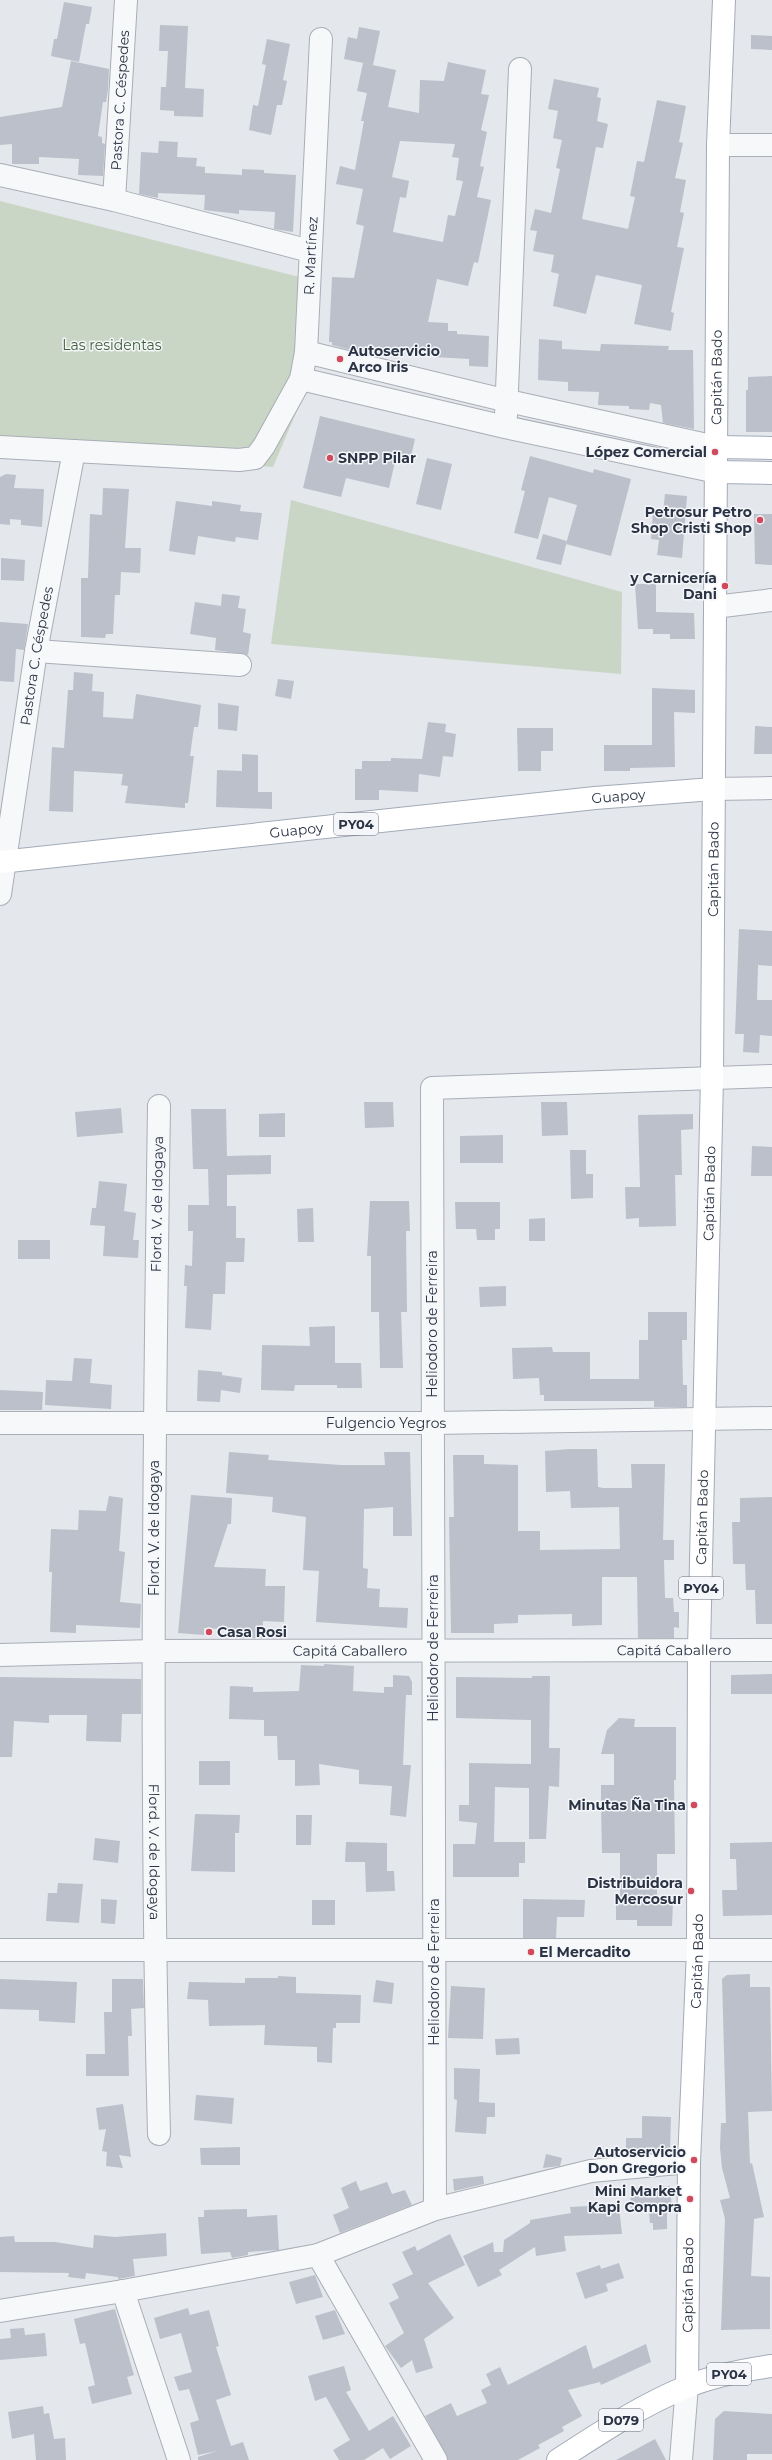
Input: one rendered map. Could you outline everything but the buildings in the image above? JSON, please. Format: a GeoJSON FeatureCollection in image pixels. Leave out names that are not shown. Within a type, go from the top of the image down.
{"type":"FeatureCollection","features":[{"type":"Feature","properties":{"kind":"main road","name":"Capitán Bado"},"geometry":{"type":"LineString","coordinates":[[687,2386],[690,2162],[698,1950],[699,1649],[706,1420],[712,1078],[718,145],[724,0]]}},
{"type":"Feature","properties":{"kind":"main road"},"geometry":{"type":"LineString","coordinates":[[716,447],[772,448]]}},
{"type":"Feature","properties":{"kind":"main road"},"geometry":{"type":"LineString","coordinates":[[717,472],[772,474]]}},
{"type":"Feature","properties":{"kind":"main road","name":"Guapoy"},"geometry":{"type":"LineString","coordinates":[[3,862],[595,798],[713,789]]}},
{"type":"Feature","properties":{"kind":"main road","name":"PY04"},"geometry":{"type":"LineString","coordinates":[[687,2386],[742,2371],[772,2366]]}},
{"type":"Feature","properties":{"kind":"main road","name":"D079"},"geometry":{"type":"LineString","coordinates":[[558,2460],[630,2414],[687,2386]]}},
{"type":"Feature","properties":{"kind":"street","name":"Pastora C. Céspedes"},"geometry":{"type":"LineString","coordinates":[[114,200],[126,0]]}},
{"type":"Feature","properties":{"kind":"street","name":"R. Martínez"},"geometry":{"type":"LineString","coordinates":[[74,451],[239,460],[255,458],[264,446],[300,379],[306,352],[321,39]]}},
{"type":"Feature","properties":{"kind":"street"},"geometry":{"type":"LineString","coordinates":[[505,427],[508,401],[520,69]]}},
{"type":"Feature","properties":{"kind":"street"},"geometry":{"type":"LineString","coordinates":[[718,145],[772,145]]}},
{"type":"Feature","properties":{"kind":"street"},"geometry":{"type":"LineString","coordinates":[[0,175],[114,200],[310,251]]}},
{"type":"Feature","properties":{"kind":"street"},"geometry":{"type":"LineString","coordinates":[[306,352],[508,401],[716,447]]}},
{"type":"Feature","properties":{"kind":"street"},"geometry":{"type":"LineString","coordinates":[[300,379],[505,427],[717,472]]}},
{"type":"Feature","properties":{"kind":"street"},"geometry":{"type":"LineString","coordinates":[[0,447],[74,451]]}},
{"type":"Feature","properties":{"kind":"street","name":"Pastora C. Céspedes"},"geometry":{"type":"LineString","coordinates":[[0,894],[3,862],[36,651],[74,451]]}},
{"type":"Feature","properties":{"kind":"street"},"geometry":{"type":"LineString","coordinates":[[716,607],[772,600]]}},
{"type":"Feature","properties":{"kind":"street"},"geometry":{"type":"LineString","coordinates":[[36,651],[240,665]]}},
{"type":"Feature","properties":{"kind":"street"},"geometry":{"type":"LineString","coordinates":[[713,789],[772,788]]}},
{"type":"Feature","properties":{"kind":"street"},"geometry":{"type":"LineString","coordinates":[[712,1078],[772,1076]]}},
{"type":"Feature","properties":{"kind":"street","name":"Heliodoro de Ferreira"},"geometry":{"type":"LineString","coordinates":[[435,2209],[432,1088],[712,1078]]}},
{"type":"Feature","properties":{"kind":"street","name":"Flord. V. de Idogaya"},"geometry":{"type":"LineString","coordinates":[[159,1106],[154,1423],[154,1949],[159,2134]]}},
{"type":"Feature","properties":{"kind":"street","name":"Fulgencio Yegros"},"geometry":{"type":"LineString","coordinates":[[0,1423],[433,1423],[772,1418]]}},
{"type":"Feature","properties":{"kind":"street","name":"Capitá Caballero"},"geometry":{"type":"LineString","coordinates":[[0,1655],[154,1651],[772,1650]]}},
{"type":"Feature","properties":{"kind":"street"},"geometry":{"type":"LineString","coordinates":[[0,1950],[434,1948],[772,1950]]}},
{"type":"Feature","properties":{"kind":"street"},"geometry":{"type":"LineString","coordinates":[[0,2311],[123,2291],[318,2254],[435,2209],[591,2170],[690,2162]]}},
{"type":"Feature","properties":{"kind":"street"},"geometry":{"type":"LineString","coordinates":[[318,2254],[436,2460]]}},
{"type":"Feature","properties":{"kind":"street"},"geometry":{"type":"LineString","coordinates":[[123,2291],[179,2460]]}},
{"type":"Feature","properties":{"kind":"street"},"geometry":{"type":"LineString","coordinates":[[681,2460],[687,2386]]}},
{"type":"Feature","properties":{"kind":"green space","name":"Las residentas"},"geometry":{"type":"Polygon","coordinates":[[[0,201],[315,281],[307,387],[273,467],[0,450],[0,201]]]}},
{"type":"Feature","properties":{"kind":"green space"},"geometry":{"type":"Polygon","coordinates":[[[291,500],[622,592],[621,674],[271,644],[291,500]]]}},
{"type":"Feature","properties":{"kind":"place","name":"Autoservicio Arco Iris"},"geometry":{"type":"Point","coordinates":[340,359]}},
{"type":"Feature","properties":{"kind":"place","name":"López Comercial"},"geometry":{"type":"Point","coordinates":[715,452]}},
{"type":"Feature","properties":{"kind":"place","name":"SNPP Pilar"},"geometry":{"type":"Point","coordinates":[330,458]}},
{"type":"Feature","properties":{"kind":"place","name":"Petrosur Petro Shop Cristi Shop"},"geometry":{"type":"Point","coordinates":[760,520]}},
{"type":"Feature","properties":{"kind":"place","name":"y Carnicería Dani"},"geometry":{"type":"Point","coordinates":[725,586]}},
{"type":"Feature","properties":{"kind":"place","name":"Casa Rosi"},"geometry":{"type":"Point","coordinates":[209,1632]}},
{"type":"Feature","properties":{"kind":"place","name":"Minutas Ña Tina"},"geometry":{"type":"Point","coordinates":[694,1805]}},
{"type":"Feature","properties":{"kind":"place","name":"Distribuidora Mercosur"},"geometry":{"type":"Point","coordinates":[691,1891]}},
{"type":"Feature","properties":{"kind":"place","name":"El Mercadito"},"geometry":{"type":"Point","coordinates":[531,1952]}},
{"type":"Feature","properties":{"kind":"place","name":"Autoservicio Don Gregorio"},"geometry":{"type":"Point","coordinates":[694,2160]}},
{"type":"Feature","properties":{"kind":"place","name":"Mini Market Kapi Compra"},"geometry":{"type":"Point","coordinates":[690,2199]}}]}
